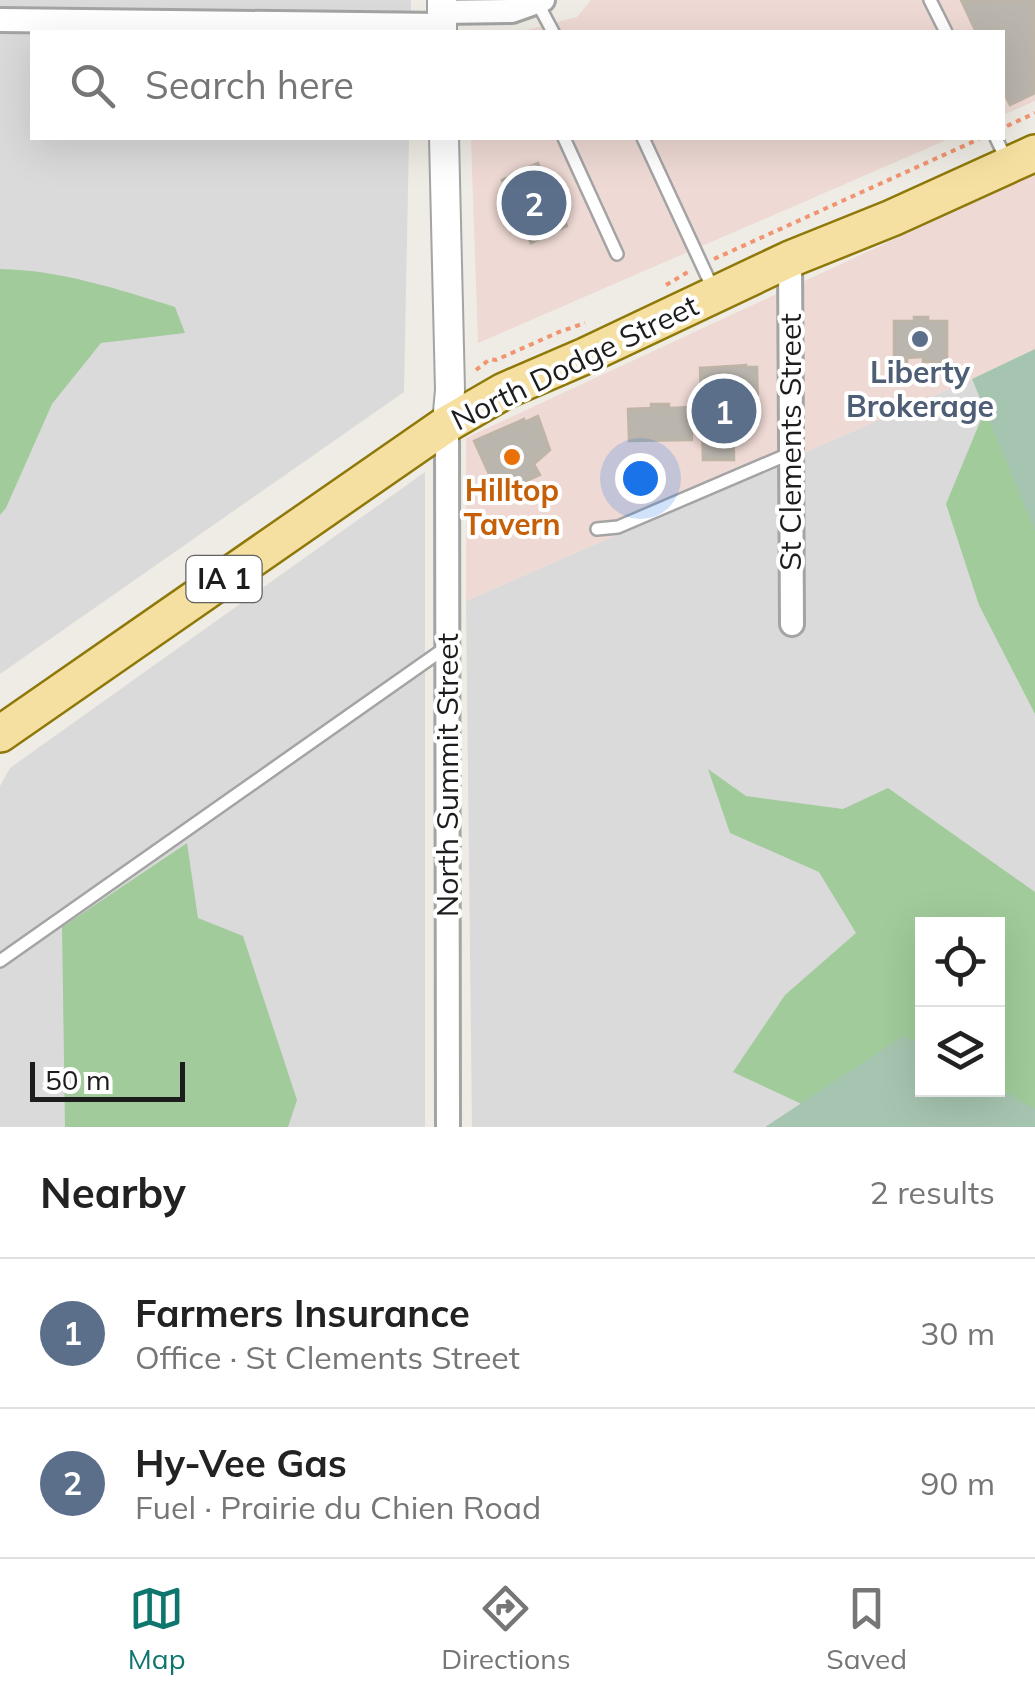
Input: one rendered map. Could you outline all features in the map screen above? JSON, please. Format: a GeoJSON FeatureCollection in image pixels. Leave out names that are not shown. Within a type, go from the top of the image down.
{"type":"FeatureCollection","features":[{"type":"Feature","properties":{"kind":"main road","name":"North Dodge Street"},"geometry":{"type":"LineString","coordinates":[[0,734],[447,424],[504,391],[790,260],[892,218],[1014,152]]}},
{"type":"Feature","properties":{"kind":"street"},"geometry":{"type":"LineString","coordinates":[[0,20],[442,18],[512,12],[540,1]]}},
{"type":"Feature","properties":{"kind":"street"},"geometry":{"type":"LineString","coordinates":[[444,140],[450,390],[447,424]]}},
{"type":"Feature","properties":{"kind":"street","name":"St Clements Street"},"geometry":{"type":"LineString","coordinates":[[790,260],[792,624]]}},
{"type":"Feature","properties":{"kind":"street","name":"North Summit Street"},"geometry":{"type":"LineString","coordinates":[[447,424],[448,1127]]}},
{"type":"Feature","properties":{"kind":"lane"},"geometry":{"type":"LineString","coordinates":[[930,0],[945,30]]}},
{"type":"Feature","properties":{"kind":"lane"},"geometry":{"type":"LineString","coordinates":[[540,1],[552,30]]}},
{"type":"Feature","properties":{"kind":"lane"},"geometry":{"type":"LineString","coordinates":[[565,140],[618,254]]}},
{"type":"Feature","properties":{"kind":"lane"},"geometry":{"type":"LineString","coordinates":[[643,140],[716,294]]}},
{"type":"Feature","properties":{"kind":"lane"},"geometry":{"type":"LineString","coordinates":[[596,529],[618,527],[791,452]]}},
{"type":"Feature","properties":{"kind":"lane"},"geometry":{"type":"LineString","coordinates":[[0,961],[448,646]]}},
{"type":"Feature","properties":{"kind":"path"},"geometry":{"type":"LineString","coordinates":[[1005,127],[1035,113]]}},
{"type":"Feature","properties":{"kind":"shaded area"},"geometry":{"type":"Polygon","coordinates":[[[0,0],[411,0],[411,30],[30,30],[30,140],[409,140],[404,392],[0,674],[0,0]]]}},
{"type":"Feature","properties":{"kind":"shaded area"},"geometry":{"type":"Polygon","coordinates":[[[591,0],[1035,0],[1035,101],[1005,114],[1005,30],[527,30],[577,17],[591,0]]]}},
{"type":"Feature","properties":{"kind":"shaded area"},"geometry":{"type":"Polygon","coordinates":[[[471,140],[946,140],[478,343],[471,140]]]}},
{"type":"Feature","properties":{"kind":"shaded area"},"geometry":{"type":"Polygon","coordinates":[[[1035,174],[1035,349],[466,601],[466,438],[1035,174]]]}},
{"type":"Feature","properties":{"kind":"shaded area"},"geometry":{"type":"Polygon","coordinates":[[[972,379],[1035,531],[1035,1109],[1005,959],[1005,917],[915,917],[915,965],[903,1036],[765,1127],[472,1127],[466,601],[972,379]]]}},
{"type":"Feature","properties":{"kind":"shaded area"},"geometry":{"type":"Polygon","coordinates":[[[425,472],[425,1127],[0,1127],[0,786],[10,768],[425,472]]]}},
{"type":"Feature","properties":{"kind":"green space"},"geometry":{"type":"Polygon","coordinates":[[[0,269],[67,277],[175,307],[185,333],[101,343],[52,404],[0,515],[0,269]]]}},
{"type":"Feature","properties":{"kind":"green space"},"geometry":{"type":"Polygon","coordinates":[[[1035,349],[1035,531],[972,379],[1035,349]]]}},
{"type":"Feature","properties":{"kind":"green space"},"geometry":{"type":"Polygon","coordinates":[[[1035,361],[1035,714],[979,605],[946,504],[999,376],[1035,361]]]}},
{"type":"Feature","properties":{"kind":"green space"},"geometry":{"type":"Polygon","coordinates":[[[708,769],[746,796],[843,809],[888,788],[1035,892],[1035,1127],[1005,1097],[1005,917],[915,917],[915,1076],[825,1115],[733,1072],[785,995],[856,933],[819,872],[730,833],[708,769]]]}},
{"type":"Feature","properties":{"kind":"green space"},"geometry":{"type":"Polygon","coordinates":[[[187,843],[198,918],[243,936],[297,1100],[288,1127],[65,1127],[62,927],[187,843]]]}},
{"type":"Feature","properties":{"kind":"green space"},"geometry":{"type":"Polygon","coordinates":[[[903,1036],[915,1042],[915,1097],[1005,1097],[1005,1092],[1035,1109],[1035,1127],[765,1127],[903,1036]]]}},
{"type":"Feature","properties":{"kind":"building"},"geometry":{"type":"Polygon","coordinates":[[[961,0],[1035,0],[1035,93],[1010,105],[1005,95],[1005,30],[975,30],[961,0]]]}},
{"type":"Feature","properties":{"kind":"building"},"geometry":{"type":"Polygon","coordinates":[[[538,163],[567,226],[531,243],[502,180],[538,163]]]}},
{"type":"Feature","properties":{"kind":"building","name":"Liberty Brokerage"},"geometry":{"type":"Polygon","coordinates":[[[914,317],[947,321],[947,362],[923,362],[923,357],[894,362],[894,321],[914,321],[914,317]]]}},
{"type":"Feature","properties":{"kind":"building"},"geometry":{"type":"Polygon","coordinates":[[[757,367],[758,408],[746,409],[746,414],[733,414],[734,460],[703,460],[700,368],[757,367]]]}},
{"type":"Feature","properties":{"kind":"building"},"geometry":{"type":"Polygon","coordinates":[[[651,404],[691,407],[692,440],[629,441],[628,409],[651,408],[651,404]]]}},
{"type":"Feature","properties":{"kind":"building","name":"Hilltop Tavern"},"geometry":{"type":"Polygon","coordinates":[[[538,416],[550,450],[534,464],[540,475],[513,487],[508,477],[493,483],[474,441],[538,416]]]}},
{"type":"Feature","properties":{"kind":"place","name":"Hy-Vee Gas"},"geometry":{"type":"Point","coordinates":[534,203]}},
{"type":"Feature","properties":{"kind":"place","name":"Liberty Brokerage"},"geometry":{"type":"Point","coordinates":[920,339]}},
{"type":"Feature","properties":{"kind":"place","name":"Farmers Insurance"},"geometry":{"type":"Point","coordinates":[724,411]}},
{"type":"Feature","properties":{"kind":"place","name":"Hilltop Tavern"},"geometry":{"type":"Point","coordinates":[512,457]}}]}
